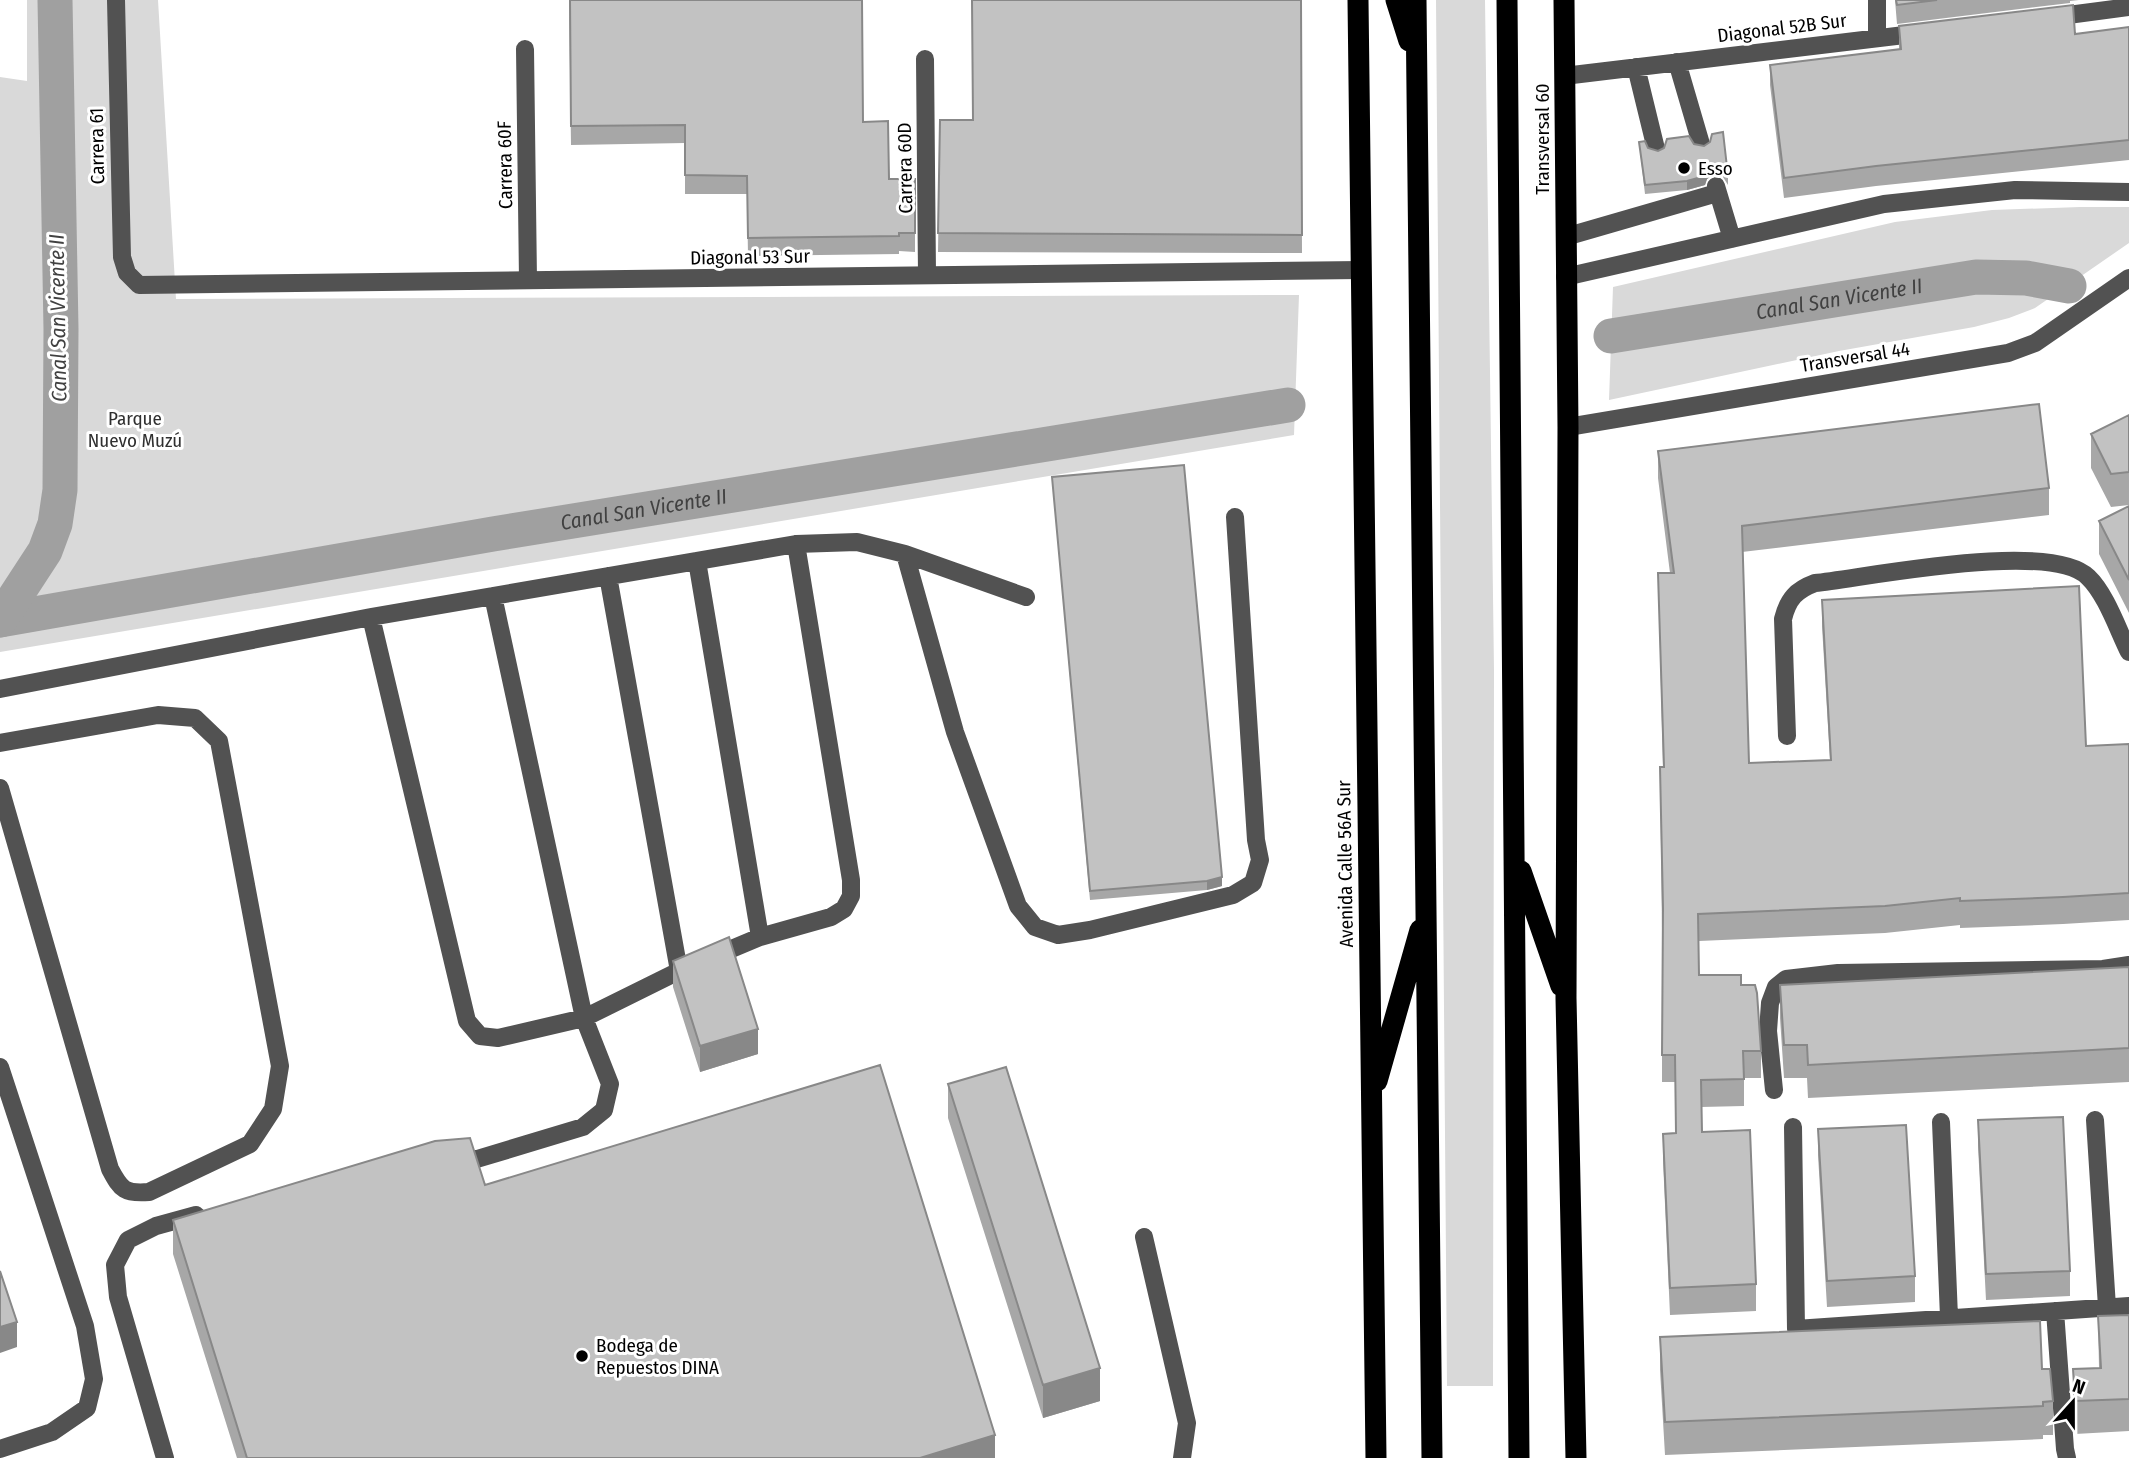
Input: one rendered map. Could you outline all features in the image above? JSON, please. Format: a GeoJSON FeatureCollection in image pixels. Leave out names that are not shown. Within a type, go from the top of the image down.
{"type":"FeatureCollection","features":[{"type":"Feature","properties":{"kind":"highway"},"geometry":{"type":"LineString","coordinates":[[1358,0],[1361,270]]}},
{"type":"Feature","properties":{"kind":"highway"},"geometry":{"type":"LineString","coordinates":[[1396,0],[1416,63]]}},
{"type":"Feature","properties":{"kind":"highway"},"geometry":{"type":"LineString","coordinates":[[1416,0],[1432,1458]]}},
{"type":"Feature","properties":{"kind":"highway","name":"Transversal 60"},"geometry":{"type":"LineString","coordinates":[[1507,0],[1514,849]]}},
{"type":"Feature","properties":{"kind":"highway"},"geometry":{"type":"LineString","coordinates":[[1508,32],[1520,0]]}},
{"type":"Feature","properties":{"kind":"highway","name":"Transversal 60"},"geometry":{"type":"LineString","coordinates":[[1564,0],[1566,277]]}},
{"type":"Feature","properties":{"kind":"highway","name":"Avenida Calle 56A Sur"},"geometry":{"type":"LineString","coordinates":[[1361,270],[1376,1458]]}},
{"type":"Feature","properties":{"kind":"highway"},"geometry":{"type":"LineString","coordinates":[[1566,277],[1566,998],[1576,1458]]}},
{"type":"Feature","properties":{"kind":"highway"},"geometry":{"type":"LineString","coordinates":[[1514,849],[1566,998]]}},
{"type":"Feature","properties":{"kind":"highway"},"geometry":{"type":"LineString","coordinates":[[1514,849],[1519,1458]]}},
{"type":"Feature","properties":{"kind":"highway"},"geometry":{"type":"LineString","coordinates":[[1371,1103],[1426,908]]}},
{"type":"Feature","properties":{"kind":"street","name":"Carrera 61"},"geometry":{"type":"LineString","coordinates":[[116,0],[122,257],[127,272],[139,285]]}},
{"type":"Feature","properties":{"kind":"street"},"geometry":{"type":"LineString","coordinates":[[1877,0],[1877,38]]}},
{"type":"Feature","properties":{"kind":"street"},"geometry":{"type":"LineString","coordinates":[[2036,19],[2129,7]]}},
{"type":"Feature","properties":{"kind":"street","name":"Diagonal 52B Sur"},"geometry":{"type":"LineString","coordinates":[[1564,76],[1943,30]]}},
{"type":"Feature","properties":{"kind":"street","name":"Carrera 60F"},"geometry":{"type":"LineString","coordinates":[[525,49],[528,280]]}},
{"type":"Feature","properties":{"kind":"street","name":"Carrera 60D"},"geometry":{"type":"LineString","coordinates":[[925,59],[927,275]]}},
{"type":"Feature","properties":{"kind":"street"},"geometry":{"type":"LineString","coordinates":[[1676,62],[1701,144]]}},
{"type":"Feature","properties":{"kind":"street"},"geometry":{"type":"LineString","coordinates":[[1636,67],[1656,149]]}},
{"type":"Feature","properties":{"kind":"street"},"geometry":{"type":"LineString","coordinates":[[1565,237],[1665,200],[1716,190],[1732,239]]}},
{"type":"Feature","properties":{"kind":"street"},"geometry":{"type":"LineString","coordinates":[[1566,277],[1884,204],[2015,190],[2129,192]]}},
{"type":"Feature","properties":{"kind":"street","name":"Diagonal 53 Sur"},"geometry":{"type":"LineString","coordinates":[[139,285],[1361,270]]}},
{"type":"Feature","properties":{"kind":"street","name":"Transversal 44"},"geometry":{"type":"LineString","coordinates":[[1567,426],[2008,353],[2035,342],[2129,278]]}},
{"type":"Feature","properties":{"kind":"street"},"geometry":{"type":"LineString","coordinates":[[905,554],[955,732],[1018,906],[1035,927],[1058,935],[1090,930],[1233,895],[1253,883],[1260,860],[1256,840],[1235,517]]}},
{"type":"Feature","properties":{"kind":"street"},"geometry":{"type":"LineString","coordinates":[[0,689],[371,617],[796,544],[857,542],[905,554],[1026,597]]}},
{"type":"Feature","properties":{"kind":"street"},"geometry":{"type":"LineString","coordinates":[[371,617],[467,1021],[480,1036],[498,1038],[584,1018],[679,971],[761,937],[831,917],[844,909],[851,896],[851,880],[796,544]]}},
{"type":"Feature","properties":{"kind":"street"},"geometry":{"type":"LineString","coordinates":[[697,561],[761,937]]}},
{"type":"Feature","properties":{"kind":"street"},"geometry":{"type":"LineString","coordinates":[[1787,736],[1783,619],[1787,603],[1799,589],[1815,583],[1979,561],[2049,562],[2073,568],[2088,578],[2103,600],[2129,652]]}},
{"type":"Feature","properties":{"kind":"street"},"geometry":{"type":"LineString","coordinates":[[608,576],[679,971]]}},
{"type":"Feature","properties":{"kind":"street"},"geometry":{"type":"LineString","coordinates":[[435,1163],[477,1159],[583,1127],[604,1110],[610,1084],[584,1018],[493,596]]}},
{"type":"Feature","properties":{"kind":"street"},"geometry":{"type":"LineString","coordinates":[[0,743],[158,715],[195,718],[219,741],[280,1066],[273,1109],[250,1144],[149,1192],[131,1193],[118,1185],[110,1169],[0,788]]}},
{"type":"Feature","properties":{"kind":"street"},"geometry":{"type":"LineString","coordinates":[[1774,1090],[1768,1031],[1770,1003],[1776,987],[1786,979],[1838,973],[2103,969],[2129,965]]}},
{"type":"Feature","properties":{"kind":"street"},"geometry":{"type":"LineString","coordinates":[[0,1067],[85,1326],[94,1379],[87,1408],[52,1433],[0,1449]]}},
{"type":"Feature","properties":{"kind":"street"},"geometry":{"type":"LineString","coordinates":[[2095,1120],[2107,1307]]}},
{"type":"Feature","properties":{"kind":"street"},"geometry":{"type":"LineString","coordinates":[[1941,1122],[1949,1317]]}},
{"type":"Feature","properties":{"kind":"street"},"geometry":{"type":"LineString","coordinates":[[1793,1128],[1796,1329],[2129,1306]]}},
{"type":"Feature","properties":{"kind":"street"},"geometry":{"type":"LineString","coordinates":[[165,1458],[118,1297],[115,1265],[128,1240],[156,1226],[207,1213]]}},
{"type":"Feature","properties":{"kind":"street"},"geometry":{"type":"LineString","coordinates":[[1144,1237],[1187,1423],[1182,1458]]}},
{"type":"Feature","properties":{"kind":"street"},"geometry":{"type":"LineString","coordinates":[[2054,1311],[2067,1458]]}},
{"type":"Feature","properties":{"kind":"green space","name":"Parque Nuevo Muzú"},"geometry":{"type":"Polygon","coordinates":[[[27,0],[158,0],[176,299],[1299,295],[1294,435],[0,652],[0,77],[27,81],[27,0]]]}},
{"type":"Feature","properties":{"kind":"green space"},"geometry":{"type":"Polygon","coordinates":[[[1436,0],[1485,0],[1494,670],[1493,1386],[1447,1386],[1436,0]]]}},
{"type":"Feature","properties":{"kind":"green space"},"geometry":{"type":"Polygon","coordinates":[[[2129,207],[2129,243],[2035,308],[1974,327],[1839,351],[1609,400],[1613,287],[1895,222],[1992,210],[2129,207]]]}},
{"type":"Feature","properties":{"kind":"building"},"geometry":{"type":"Polygon","coordinates":[[[570,0],[862,0],[863,122],[888,121],[889,179],[915,179],[915,233],[899,233],[899,236],[748,238],[747,176],[685,175],[685,125],[571,126],[570,0]]]}},
{"type":"Feature","properties":{"kind":"building"},"geometry":{"type":"Polygon","coordinates":[[[972,0],[1301,0],[1302,235],[938,233],[940,120],[973,120],[972,0]]]}},
{"type":"Feature","properties":{"kind":"building"},"geometry":{"type":"Polygon","coordinates":[[[1896,0],[1937,0],[1897,5],[1896,0]]]}},
{"type":"Feature","properties":{"kind":"building"},"geometry":{"type":"Polygon","coordinates":[[[2073,5],[2075,34],[2129,27],[2129,140],[1784,178],[1770,65],[1901,49],[1899,26],[2073,5]]]}},
{"type":"Feature","properties":{"kind":"building","name":"Esso"},"geometry":{"type":"Polygon","coordinates":[[[1723,132],[1728,176],[1723,168],[1713,166],[1707,170],[1705,176],[1687,181],[1645,185],[1639,142],[1645,141],[1648,148],[1658,151],[1664,148],[1667,139],[1689,136],[1694,144],[1704,146],[1710,142],[1712,134],[1723,132]]]}},
{"type":"Feature","properties":{"kind":"building"},"geometry":{"type":"Polygon","coordinates":[[[2039,404],[2049,488],[1742,526],[1749,763],[1831,760],[1822,600],[2079,586],[2086,746],[2129,744],[2129,893],[1960,901],[1960,898],[1885,906],[1698,914],[1699,975],[1741,975],[1741,985],[1755,985],[1757,993],[1761,1051],[1743,1051],[1744,1079],[1701,1080],[1702,1132],[1750,1130],[1756,1284],[1670,1288],[1663,1134],[1676,1133],[1675,1055],[1662,1055],[1660,767],[1664,767],[1658,573],[1674,573],[1658,451],[2039,404]]]}},
{"type":"Feature","properties":{"kind":"building"},"geometry":{"type":"Polygon","coordinates":[[[2129,415],[2129,472],[2111,474],[2091,434],[2129,415]]]}},
{"type":"Feature","properties":{"kind":"building"},"geometry":{"type":"Polygon","coordinates":[[[1184,465],[1222,877],[1207,881],[1090,891],[1052,477],[1184,465]]]}},
{"type":"Feature","properties":{"kind":"building"},"geometry":{"type":"Polygon","coordinates":[[[2129,506],[2129,580],[2099,521],[2129,506]]]}},
{"type":"Feature","properties":{"kind":"building"},"geometry":{"type":"Polygon","coordinates":[[[729,937],[758,1029],[700,1046],[673,961],[729,937]]]}},
{"type":"Feature","properties":{"kind":"building"},"geometry":{"type":"Polygon","coordinates":[[[2129,967],[2129,1048],[1808,1065],[1807,1045],[1784,1045],[1780,985],[2129,967]]]}},
{"type":"Feature","properties":{"kind":"building","name":"Bodega de Repuestos DINA"},"geometry":{"type":"Polygon","coordinates":[[[880,1065],[995,1435],[920,1458],[247,1458],[173,1220],[435,1141],[470,1138],[485,1185],[880,1065]]]}},
{"type":"Feature","properties":{"kind":"building"},"geometry":{"type":"Polygon","coordinates":[[[1006,1067],[1100,1368],[1043,1385],[948,1084],[1006,1067]]]}},
{"type":"Feature","properties":{"kind":"building"},"geometry":{"type":"Polygon","coordinates":[[[2063,1117],[2070,1271],[1986,1274],[1978,1120],[2063,1117]]]}},
{"type":"Feature","properties":{"kind":"building"},"geometry":{"type":"Polygon","coordinates":[[[1906,1125],[1915,1276],[1827,1281],[1818,1129],[1906,1125]]]}},
{"type":"Feature","properties":{"kind":"building"},"geometry":{"type":"Polygon","coordinates":[[[0,1271],[17,1322],[0,1327],[0,1271]]]}},
{"type":"Feature","properties":{"kind":"building"},"geometry":{"type":"Polygon","coordinates":[[[2129,1315],[2129,1399],[2075,1401],[2073,1369],[2101,1368],[2098,1316],[2129,1315]]]}},
{"type":"Feature","properties":{"kind":"building"},"geometry":{"type":"Polygon","coordinates":[[[2040,1321],[2042,1369],[2050,1369],[2053,1401],[2043,1402],[2043,1406],[1665,1422],[1660,1337],[2040,1321]]]}},
{"type":"Feature","properties":{"kind":"waterway","name":"Canal San Vicente II"},"geometry":{"type":"LineString","coordinates":[[0,620],[45,551],[55,524],[60,490],[61,329],[55,0]]}},
{"type":"Feature","properties":{"kind":"waterway","name":"Canal San Vicente II"},"geometry":{"type":"LineString","coordinates":[[1611,336],[1976,277],[2026,278],[2069,286]]}},
{"type":"Feature","properties":{"kind":"waterway","name":"Canal San Vicente II"},"geometry":{"type":"LineString","coordinates":[[0,620],[493,534],[1288,405]]}},
{"type":"Feature","properties":{"kind":"place","name":"Esso"},"geometry":{"type":"Point","coordinates":[1684,168]}},
{"type":"Feature","properties":{"kind":"place","name":"Bodega de Repuestos DINA"},"geometry":{"type":"Point","coordinates":[582,1356]}}]}
